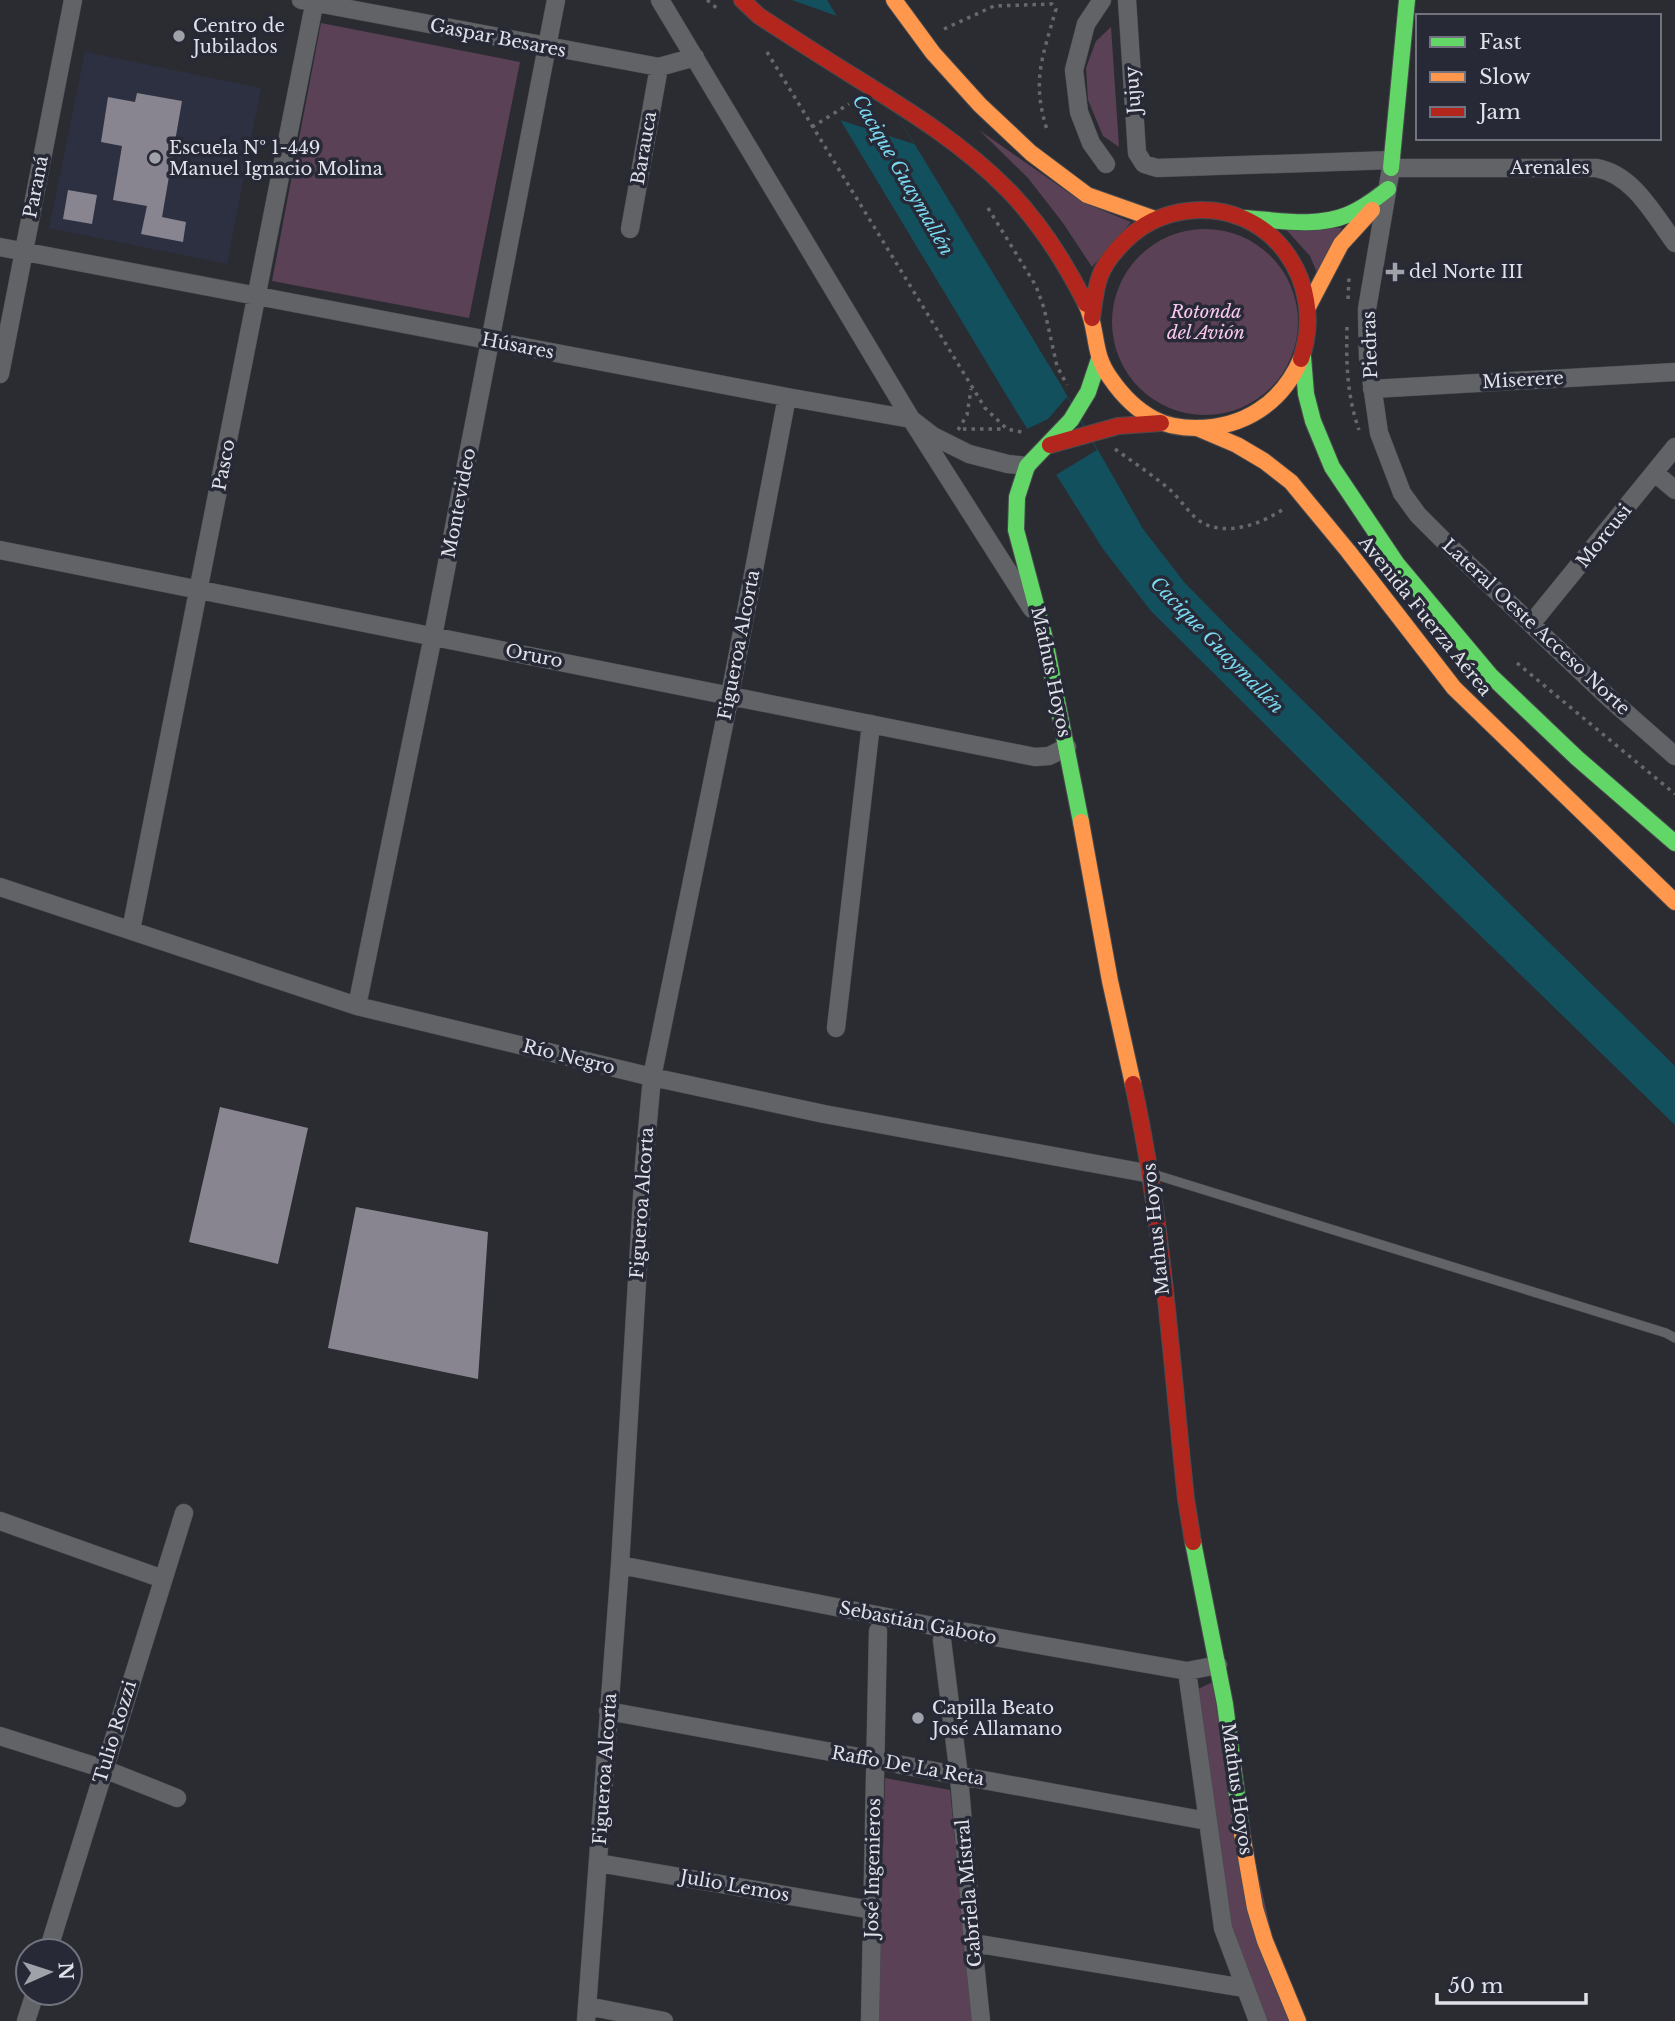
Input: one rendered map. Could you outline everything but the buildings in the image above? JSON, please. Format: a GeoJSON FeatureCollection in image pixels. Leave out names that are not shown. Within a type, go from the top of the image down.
{"type":"FeatureCollection","features":[{"type":"Feature","properties":{"kind":"main road"},"geometry":{"type":"LineString","coordinates":[[742,0],[760,16],[928,123],[964,149],[1028,212],[1075,282],[1092,318]]}},
{"type":"Feature","properties":{"kind":"main road"},"geometry":{"type":"LineString","coordinates":[[894,0],[933,53],[980,105],[1031,153],[1087,195],[1155,219]]}},
{"type":"Feature","properties":{"kind":"main road","name":"Piedras"},"geometry":{"type":"LineString","coordinates":[[1392,164],[1407,0]]}},
{"type":"Feature","properties":{"kind":"main road"},"geometry":{"type":"LineString","coordinates":[[1244,218],[1324,221],[1359,210],[1388,191]]}},
{"type":"Feature","properties":{"kind":"main road"},"geometry":{"type":"LineString","coordinates":[[1309,305],[1341,244],[1388,191]]}},
{"type":"Feature","properties":{"kind":"main road"},"geometry":{"type":"LineString","coordinates":[[1045,449],[1128,423],[1219,427],[1261,410],[1279,395],[1293,377],[1303,357],[1309,331],[1309,305],[1295,262],[1281,244],[1264,229],[1244,218],[1217,210],[1188,209],[1155,219],[1132,233],[1113,254],[1099,278],[1092,318],[1099,359],[1114,385],[1136,406],[1161,423]]}},
{"type":"Feature","properties":{"kind":"main road","name":"Avenida Fuerza Aérea"},"geometry":{"type":"LineString","coordinates":[[1303,357],[1306,394],[1313,421],[1332,467],[1397,564],[1490,675],[1577,758],[1675,843]]}},
{"type":"Feature","properties":{"kind":"main road"},"geometry":{"type":"LineString","coordinates":[[1027,466],[1066,427],[1076,413],[1088,392],[1099,359]]}},
{"type":"Feature","properties":{"kind":"main road","name":"Avenida Fuerza Aérea"},"geometry":{"type":"LineString","coordinates":[[1196,428],[1237,445],[1264,461],[1290,482],[1348,551],[1454,688],[1675,902]]}},
{"type":"Feature","properties":{"kind":"main road","name":"Mathus Hoyos"},"geometry":{"type":"LineString","coordinates":[[1027,466],[1017,497],[1016,530],[1041,624],[1067,747],[1110,981],[1152,1174],[1186,1499],[1225,1704],[1247,1868],[1265,1941],[1297,2021]]}},
{"type":"Feature","properties":{"kind":"street","name":"Paraná"},"geometry":{"type":"LineString","coordinates":[[0,374],[73,0]]}},
{"type":"Feature","properties":{"kind":"street","name":"Montevideo"},"geometry":{"type":"LineString","coordinates":[[357,1006],[433,636],[556,0]]}},
{"type":"Feature","properties":{"kind":"street"},"geometry":{"type":"LineString","coordinates":[[660,0],[912,419],[1041,624]]}},
{"type":"Feature","properties":{"kind":"street"},"geometry":{"type":"LineString","coordinates":[[1102,0],[1086,24],[1073,71],[1079,112],[1091,143],[1106,164]]}},
{"type":"Feature","properties":{"kind":"street","name":"Jujuy"},"geometry":{"type":"LineString","coordinates":[[1127,0],[1137,153],[1144,164],[1157,168]]}},
{"type":"Feature","properties":{"kind":"street","name":"Gaspar Besares"},"geometry":{"type":"LineString","coordinates":[[310,1],[659,68],[695,57]]}},
{"type":"Feature","properties":{"kind":"street","name":"Pasco"},"geometry":{"type":"LineString","coordinates":[[131,930],[258,297],[310,1]]}},
{"type":"Feature","properties":{"kind":"street","name":"Barauca"},"geometry":{"type":"LineString","coordinates":[[630,229],[659,68]]}},
{"type":"Feature","properties":{"kind":"street","name":"Arenales"},"geometry":{"type":"LineString","coordinates":[[1157,168],[1392,164],[1610,170],[1631,186],[1675,243]]}},
{"type":"Feature","properties":{"kind":"street","name":"Piedras"},"geometry":{"type":"LineString","coordinates":[[1392,164],[1367,309],[1368,356],[1379,433],[1402,493]]}},
{"type":"Feature","properties":{"kind":"street","name":"Húsares"},"geometry":{"type":"LineString","coordinates":[[0,247],[912,419],[933,436],[969,454],[1027,466]]}},
{"type":"Feature","properties":{"kind":"street","name":"Miserere"},"geometry":{"type":"LineString","coordinates":[[1371,388],[1675,372]]}},
{"type":"Feature","properties":{"kind":"street","name":"Figueroa Alcorta"},"geometry":{"type":"LineString","coordinates":[[587,2014],[652,1077],[730,695],[787,397]]}},
{"type":"Feature","properties":{"kind":"street","name":"Morcusi"},"geometry":{"type":"LineString","coordinates":[[1531,624],[1675,447]]}},
{"type":"Feature","properties":{"kind":"street"},"geometry":{"type":"LineString","coordinates":[[1655,473],[1675,490]]}},
{"type":"Feature","properties":{"kind":"street","name":"Lateral Oeste Acceso Norte"},"geometry":{"type":"LineString","coordinates":[[1402,493],[1418,515],[1531,624],[1675,756]]}},
{"type":"Feature","properties":{"kind":"street","name":"Oruro"},"geometry":{"type":"LineString","coordinates":[[0,550],[1035,757],[1049,756],[1067,747]]}},
{"type":"Feature","properties":{"kind":"street"},"geometry":{"type":"LineString","coordinates":[[835,1028],[871,724]]}},
{"type":"Feature","properties":{"kind":"street","name":"Río Negro"},"geometry":{"type":"LineString","coordinates":[[0,887],[357,1006],[652,1077],[824,1114],[1152,1174]]}},
{"type":"Feature","properties":{"kind":"street","name":"Tulio Rozzi"},"geometry":{"type":"LineString","coordinates":[[52,1937],[184,1513]]}},
{"type":"Feature","properties":{"kind":"street"},"geometry":{"type":"LineString","coordinates":[[0,1521],[163,1579]]}},
{"type":"Feature","properties":{"kind":"street","name":"Sebastián Gaboto"},"geometry":{"type":"LineString","coordinates":[[620,1564],[938,1627],[1187,1671],[1218,1665]]}},
{"type":"Feature","properties":{"kind":"street","name":"José Ingenieros"},"geometry":{"type":"LineString","coordinates":[[870,2021],[878,1631]]}},
{"type":"Feature","properties":{"kind":"street","name":"Gabriela Mistral"},"geometry":{"type":"LineString","coordinates":[[942,1640],[959,1776],[981,2021]]}},
{"type":"Feature","properties":{"kind":"street","name":"Mathus Hoyos"},"geometry":{"type":"LineString","coordinates":[[1187,1671],[1223,1928],[1258,2021]]}},
{"type":"Feature","properties":{"kind":"street","name":"Raffo De La Reta"},"geometry":{"type":"LineString","coordinates":[[608,1711],[1207,1821]]}},
{"type":"Feature","properties":{"kind":"street"},"geometry":{"type":"LineString","coordinates":[[0,1735],[104,1769],[177,1798]]}},
{"type":"Feature","properties":{"kind":"street","name":"Julio Lemos"},"geometry":{"type":"LineString","coordinates":[[598,1863],[872,1910]]}},
{"type":"Feature","properties":{"kind":"street"},"geometry":{"type":"LineString","coordinates":[[973,1943],[1244,1988]]}},
{"type":"Feature","properties":{"kind":"street"},"geometry":{"type":"LineString","coordinates":[[587,2014],[664,2021]]}},
{"type":"Feature","properties":{"kind":"lane"},"geometry":{"type":"LineString","coordinates":[[1152,1174],[1675,1338]]}},
{"type":"Feature","properties":{"kind":"path"},"geometry":{"type":"LineString","coordinates":[[939,32],[994,6],[1052,4],[1056,9],[1042,54],[1039,74],[1040,101],[1051,142]]}},
{"type":"Feature","properties":{"kind":"path"},"geometry":{"type":"LineString","coordinates":[[762,44],[985,408],[1007,429],[1030,433]]}},
{"type":"Feature","properties":{"kind":"path"},"geometry":{"type":"LineString","coordinates":[[812,127],[849,103]]}},
{"type":"Feature","properties":{"kind":"path"},"geometry":{"type":"LineString","coordinates":[[958,430],[967,415],[971,387]]}},
{"type":"Feature","properties":{"kind":"path"},"geometry":{"type":"LineString","coordinates":[[933,436],[958,430],[1007,429]]}},
{"type":"Feature","properties":{"kind":"shaded area","name":"Escuela Nº 1-449 Manuel Ignacio Molina"},"geometry":{"type":"Polygon","coordinates":[[[85,52],[261,88],[227,264],[49,228],[85,52]]]}},
{"type":"Feature","properties":{"kind":"green space"},"geometry":{"type":"Polygon","coordinates":[[[321,23],[520,62],[469,318],[272,281],[321,23]]]}},
{"type":"Feature","properties":{"kind":"green space"},"geometry":{"type":"Polygon","coordinates":[[[1111,27],[1119,147],[1103,136],[1088,100],[1086,68],[1096,41],[1111,27]]]}},
{"type":"Feature","properties":{"kind":"green space"},"geometry":{"type":"Polygon","coordinates":[[[979,130],[1082,202],[1131,222],[1092,267],[1063,223],[1028,178],[979,130]]]}},
{"type":"Feature","properties":{"kind":"green space"},"geometry":{"type":"Polygon","coordinates":[[[1283,226],[1342,228],[1318,275],[1310,256],[1283,226]]]}},
{"type":"Feature","properties":{"kind":"green space","name":"Rotonda del Avión"},"geometry":{"type":"Polygon","coordinates":[[[1205,229],[1241,236],[1271,256],[1291,286],[1298,322],[1291,358],[1271,388],[1241,408],[1205,415],[1169,408],[1139,388],[1119,358],[1112,322],[1119,286],[1139,256],[1169,236],[1205,229]]]}},
{"type":"Feature","properties":{"kind":"green space"},"geometry":{"type":"Polygon","coordinates":[[[1215,1681],[1291,2021],[1264,2021],[1228,1922],[1196,1690],[1215,1681]]]}},
{"type":"Feature","properties":{"kind":"green space"},"geometry":{"type":"Polygon","coordinates":[[[885,1778],[950,1790],[973,2021],[878,2021],[885,1778]]]}},
{"type":"Feature","properties":{"kind":"water","name":"Cacique Guaymallén"},"geometry":{"type":"Polygon","coordinates":[[[768,0],[827,0],[1061,385],[1143,529],[1184,582],[1228,627],[1675,1066],[1675,1125],[1151,611],[1103,549],[1016,411],[768,0]]]}},
{"type":"Feature","properties":{"kind":"pier"},"geometry":{"type":"Polygon","coordinates":[[[768,0],[792,0],[837,16],[914,144],[840,120],[768,0]]]}},
{"type":"Feature","properties":{"kind":"pier"},"geometry":{"type":"Polygon","coordinates":[[[1067,397],[1097,450],[1056,475],[1027,429],[1048,419],[1067,397]]]}},
{"type":"Feature","properties":{"kind":"traffic: fast"},"geometry":{"type":"LineString","coordinates":[[1391,168],[1407,0]]}},
{"type":"Feature","properties":{"kind":"traffic: fast"},"geometry":{"type":"LineString","coordinates":[[1244,218],[1296,222],[1335,219],[1358,210],[1388,189]]}},
{"type":"Feature","properties":{"kind":"traffic: fast"},"geometry":{"type":"LineString","coordinates":[[1303,357],[1306,394],[1313,421],[1332,467],[1397,564],[1490,675],[1577,758],[1675,843]]}},
{"type":"Feature","properties":{"kind":"traffic: fast"},"geometry":{"type":"LineString","coordinates":[[1081,822],[1044,635],[1016,530],[1017,497],[1027,466],[1071,420],[1088,392],[1099,359]]}},
{"type":"Feature","properties":{"kind":"traffic: fast"},"geometry":{"type":"LineString","coordinates":[[1193,1542],[1225,1704],[1242,1834]]}},
{"type":"Feature","properties":{"kind":"traffic: slow"},"geometry":{"type":"LineString","coordinates":[[894,0],[933,53],[980,105],[1031,153],[1087,195],[1155,219]]}},
{"type":"Feature","properties":{"kind":"traffic: slow"},"geometry":{"type":"LineString","coordinates":[[1309,305],[1341,244],[1372,210]]}},
{"type":"Feature","properties":{"kind":"traffic: slow"},"geometry":{"type":"LineString","coordinates":[[1086,304],[1093,323],[1100,360],[1111,379],[1142,411],[1169,425],[1214,427],[1245,418],[1272,400],[1293,375],[1301,359]]}},
{"type":"Feature","properties":{"kind":"traffic: slow"},"geometry":{"type":"LineString","coordinates":[[1197,428],[1237,445],[1291,482],[1454,688],[1675,902]]}},
{"type":"Feature","properties":{"kind":"traffic: slow"},"geometry":{"type":"LineString","coordinates":[[1081,822],[1110,981],[1133,1084]]}},
{"type":"Feature","properties":{"kind":"traffic: slow"},"geometry":{"type":"LineString","coordinates":[[1242,1834],[1255,1908],[1265,1941],[1298,2021]]}},
{"type":"Feature","properties":{"kind":"traffic: jam"},"geometry":{"type":"LineString","coordinates":[[742,0],[759,16],[934,128],[991,173],[1041,229],[1061,258],[1086,304]]}},
{"type":"Feature","properties":{"kind":"traffic: jam"},"geometry":{"type":"LineString","coordinates":[[1092,318],[1102,271],[1107,261],[1132,235],[1153,221],[1170,215],[1187,211],[1217,211],[1244,219],[1267,232],[1285,252],[1299,275],[1306,301],[1307,330],[1301,359]]}},
{"type":"Feature","properties":{"kind":"traffic: jam"},"geometry":{"type":"LineString","coordinates":[[1050,445],[1118,426],[1161,423]]}},
{"type":"Feature","properties":{"kind":"traffic: jam"},"geometry":{"type":"LineString","coordinates":[[1133,1084],[1159,1239],[1186,1499],[1193,1542]]}},
{"type":"Feature","properties":{"kind":"place","name":"Centro de Jubilados"},"geometry":{"type":"Point","coordinates":[179,36]}},
{"type":"Feature","properties":{"kind":"place","name":"Escuela Nº 1-449 Manuel Ignacio Molina"},"geometry":{"type":"Point","coordinates":[155,158]}},
{"type":"Feature","properties":{"kind":"place","name":"del Norte III"},"geometry":{"type":"Point","coordinates":[1395,272]}},
{"type":"Feature","properties":{"kind":"place","name":"Capilla Beato José Allamano"},"geometry":{"type":"Point","coordinates":[918,1718]}}]}
